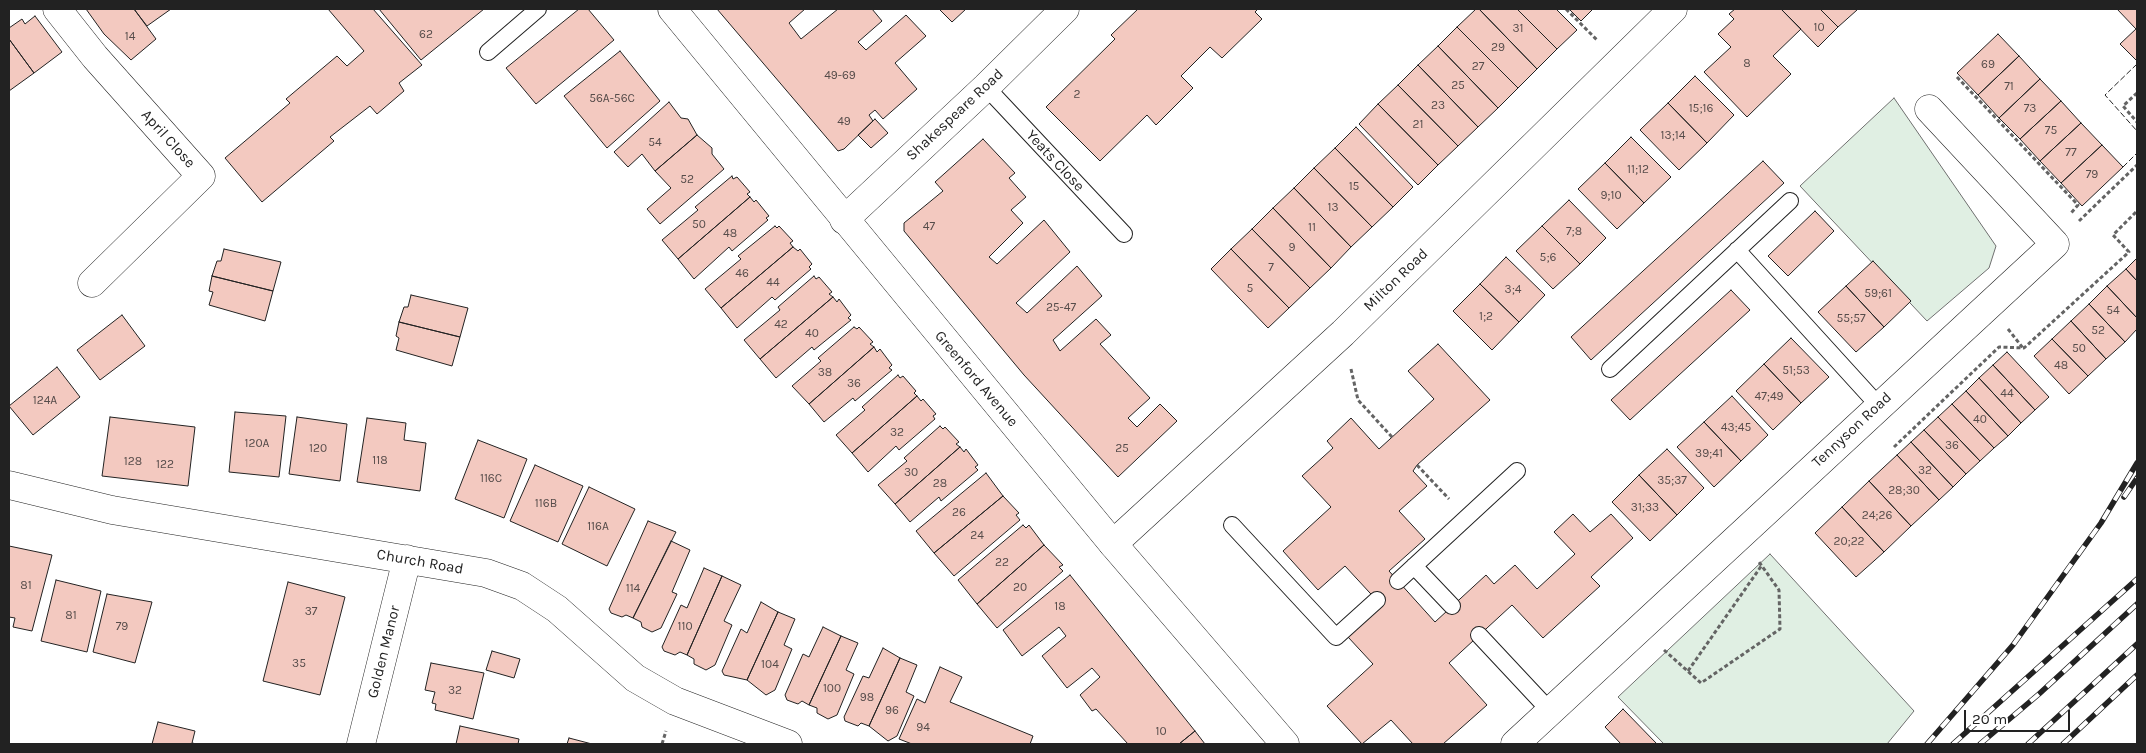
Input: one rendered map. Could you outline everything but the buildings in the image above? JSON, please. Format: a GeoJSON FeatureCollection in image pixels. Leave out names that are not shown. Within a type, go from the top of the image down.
{"type":"FeatureCollection","features":[{"type":"Feature","properties":{"kind":"street","name":"April Close"},"geometry":{"type":"LineString","coordinates":[[57,9],[95,57],[201,176],[92,282]]}},
{"type":"Feature","properties":{"kind":"street","name":"Greenford Avenue"},"geometry":{"type":"LineString","coordinates":[[672,9],[1113,544],[1285,744]]}},
{"type":"Feature","properties":{"kind":"street","name":"Shakespeare Road"},"geometry":{"type":"LineString","coordinates":[[844,220],[986,87],[1065,9]]}},
{"type":"Feature","properties":{"kind":"street","name":"Milton Road"},"geometry":{"type":"LineString","coordinates":[[1113,544],[1343,333],[1673,9]]}},
{"type":"Feature","properties":{"kind":"street"},"geometry":{"type":"LineString","coordinates":[[1929,109],[2055,244]]}},
{"type":"Feature","properties":{"kind":"street","name":"Tennyson Road"},"geometry":{"type":"LineString","coordinates":[[1515,744],[1878,405],[2055,244]]}},
{"type":"Feature","properties":{"kind":"street","name":"Church Road"},"geometry":{"type":"LineString","coordinates":[[9,485],[112,510],[486,574],[522,586],[557,610],[635,678],[675,702],[788,744]]}},
{"type":"Feature","properties":{"kind":"street","name":"Golden Manor"},"geometry":{"type":"LineString","coordinates":[[361,744],[407,559]]}},
{"type":"Feature","properties":{"kind":"lane"},"geometry":{"type":"LineString","coordinates":[[488,52],[538,9]]}},
{"type":"Feature","properties":{"kind":"lane","name":"Yeats Close"},"geometry":{"type":"LineString","coordinates":[[986,87],[1124,234]]}},
{"type":"Feature","properties":{"kind":"lane"},"geometry":{"type":"LineString","coordinates":[[1610,369],[1790,201]]}},
{"type":"Feature","properties":{"kind":"lane"},"geometry":{"type":"LineString","coordinates":[[1737,250],[1878,405]]}},
{"type":"Feature","properties":{"kind":"lane"},"geometry":{"type":"LineString","coordinates":[[1398,581],[1517,471]]}},
{"type":"Feature","properties":{"kind":"lane"},"geometry":{"type":"LineString","coordinates":[[1232,525],[1336,638],[1377,600]]}},
{"type":"Feature","properties":{"kind":"lane"},"geometry":{"type":"LineString","coordinates":[[1414,566],[1452,606]]}},
{"type":"Feature","properties":{"kind":"lane"},"geometry":{"type":"LineString","coordinates":[[1479,635],[1551,712]]}},
{"type":"Feature","properties":{"kind":"path"},"geometry":{"type":"LineString","coordinates":[[1566,9],[1618,62]]}},
{"type":"Feature","properties":{"kind":"path"},"geometry":{"type":"LineString","coordinates":[[1957,77],[2078,206]]}},
{"type":"Feature","properties":{"kind":"path"},"geometry":{"type":"LineString","coordinates":[[2137,93],[2123,106],[2137,122]]}},
{"type":"Feature","properties":{"kind":"path"},"geometry":{"type":"LineString","coordinates":[[2055,244],[2137,165]]}},
{"type":"Feature","properties":{"kind":"path"},"geometry":{"type":"LineString","coordinates":[[1894,447],[1999,347],[2024,348],[2129,252],[2113,235],[2137,212]]}},
{"type":"Feature","properties":{"kind":"path"},"geometry":{"type":"LineString","coordinates":[[1343,333],[1358,400],[1392,437]]}},
{"type":"Feature","properties":{"kind":"path"},"geometry":{"type":"LineString","coordinates":[[1417,465],[1466,517]]}},
{"type":"Feature","properties":{"kind":"path"},"geometry":{"type":"LineString","coordinates":[[1660,646],[1701,683],[1780,629],[1779,590],[1756,559]]}},
{"type":"Feature","properties":{"kind":"path"},"geometry":{"type":"LineString","coordinates":[[1688,671],[1762,565]]}},
{"type":"Feature","properties":{"kind":"green space"},"geometry":{"type":"Polygon","coordinates":[[[1894,98],[1996,246],[1989,268],[1927,321],[1800,186],[1894,98]]]}},
{"type":"Feature","properties":{"kind":"green space"},"geometry":{"type":"Polygon","coordinates":[[[1770,554],[1914,711],[1887,744],[1664,744],[1618,697],[1770,554]]]}},
{"type":"Feature","properties":{"kind":"railway"},"geometry":{"type":"LineString","coordinates":[[1927,744],[2013,645],[2101,523],[2137,463]]}},
{"type":"Feature","properties":{"kind":"railway"},"geometry":{"type":"LineString","coordinates":[[2124,497],[2137,478]]}},
{"type":"Feature","properties":{"kind":"railway"},"geometry":{"type":"LineString","coordinates":[[1953,744],[2137,579]]}},
{"type":"Feature","properties":{"kind":"railway"},"geometry":{"type":"LineString","coordinates":[[1980,744],[2039,694],[2137,604]]}},
{"type":"Feature","properties":{"kind":"railway"},"geometry":{"type":"LineString","coordinates":[[2028,744],[2137,644]]}},
{"type":"Feature","properties":{"kind":"railway"},"geometry":{"type":"LineString","coordinates":[[2063,744],[2137,675]]}},
{"type":"Feature","properties":{"kind":"fence"},"geometry":{"type":"LineString","coordinates":[[2137,64],[2105,95],[2137,131]]}},
{"type":"Feature","properties":{"kind":"fence"},"geometry":{"type":"LineString","coordinates":[[2123,167],[2137,153]]}}]}
